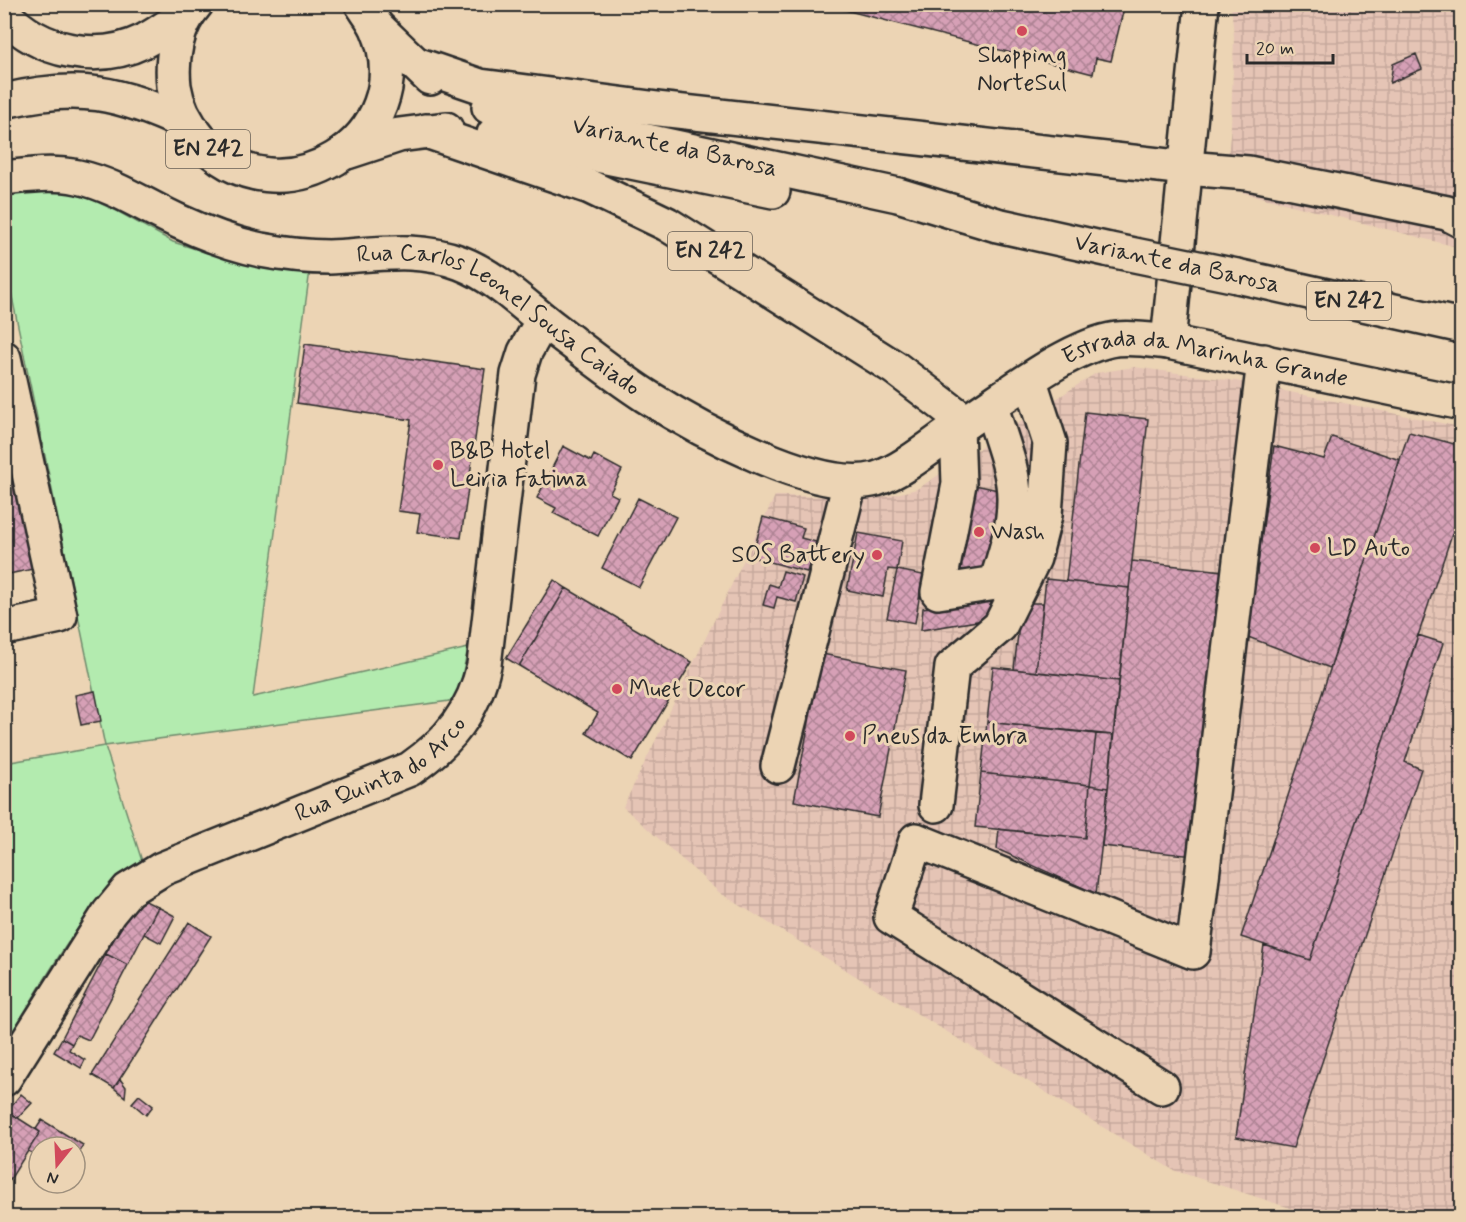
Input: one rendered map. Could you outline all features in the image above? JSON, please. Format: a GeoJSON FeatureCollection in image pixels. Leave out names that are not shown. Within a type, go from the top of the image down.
{"type":"FeatureCollection","features":[{"type":"Feature","properties":{"kind":"main road"},"geometry":{"type":"LineString","coordinates":[[1168,342],[1202,4]]}},
{"type":"Feature","properties":{"kind":"main road"},"geometry":{"type":"LineString","coordinates":[[4,14],[36,38],[57,48],[84,53],[114,52],[143,41],[193,8]]}},
{"type":"Feature","properties":{"kind":"main road","name":"EN 242"},"geometry":{"type":"LineString","coordinates":[[193,8],[177,38],[172,67],[176,96],[187,124],[211,152],[235,166],[243,170],[279,177],[315,170],[347,152],[366,132],[375,115],[385,81],[385,54],[369,16]]}},
{"type":"Feature","properties":{"kind":"main road","name":"Variante da Barosa"},"geometry":{"type":"LineString","coordinates":[[369,16],[440,88],[477,104],[898,195],[997,225],[1461,326]]}},
{"type":"Feature","properties":{"kind":"main road"},"geometry":{"type":"LineString","coordinates":[[416,64],[480,86],[658,109],[1248,173],[1457,215]]}},
{"type":"Feature","properties":{"kind":"main road"},"geometry":{"type":"LineString","coordinates":[[4,101],[54,92],[87,91],[140,104],[187,124]]}},
{"type":"Feature","properties":{"kind":"main road","name":"Variante da Barosa"},"geometry":{"type":"LineString","coordinates":[[347,152],[399,135],[450,128],[483,132],[896,216],[997,225]]}},
{"type":"Feature","properties":{"kind":"main road","name":"EN 242"},"geometry":{"type":"LineString","coordinates":[[426,131],[590,187],[667,224],[895,368],[971,419]]}},
{"type":"Feature","properties":{"kind":"main road","name":"Rua Carlos Leonel Sousa Caiado"},"geometry":{"type":"LineString","coordinates":[[4,178],[47,174],[77,177],[101,184],[210,234],[261,250],[327,257],[397,252],[430,254],[460,263],[492,279],[646,396],[690,421],[792,468],[820,477],[850,482],[877,478],[895,470],[971,419]]}},
{"type":"Feature","properties":{"kind":"main road","name":"Rua Quinta do Arco"},"geometry":{"type":"LineString","coordinates":[[4,1079],[109,913],[128,890],[162,869],[410,768],[433,753],[467,714],[478,690],[484,664],[518,374],[525,352],[543,320]]}},
{"type":"Feature","properties":{"kind":"main road","name":"Estrada da Marinha Grande"},"geometry":{"type":"LineString","coordinates":[[971,419],[1072,353],[1102,342],[1119,339],[1168,342],[1461,403]]}},
{"type":"Feature","properties":{"kind":"main road"},"geometry":{"type":"LineString","coordinates":[[4,358],[60,616],[4,628]]}},
{"type":"Feature","properties":{"kind":"main road"},"geometry":{"type":"LineString","coordinates":[[1162,1087],[891,916],[916,840],[1193,952],[1264,361]]}},
{"type":"Feature","properties":{"kind":"main road"},"geometry":{"type":"LineString","coordinates":[[936,806],[952,667],[1000,626],[1034,558],[1045,515],[1050,443],[1030,381]]}},
{"type":"Feature","properties":{"kind":"main road"},"geometry":{"type":"LineString","coordinates":[[778,766],[850,482]]}},
{"type":"Feature","properties":{"kind":"shaded area"},"geometry":{"type":"Polygon","coordinates":[[[1231,5],[1461,5],[1461,248],[1225,188],[1231,125],[1234,37],[1231,5]]]}},
{"type":"Feature","properties":{"kind":"shaded area"},"geometry":{"type":"Polygon","coordinates":[[[1134,367],[1236,381],[1461,427],[1461,1217],[1318,1217],[1173,1170],[720,893],[623,807],[775,496],[883,497],[917,489],[1096,373],[1134,367]]]}},
{"type":"Feature","properties":{"kind":"green space"},"geometry":{"type":"Polygon","coordinates":[[[43,188],[78,193],[117,211],[173,242],[242,263],[310,270],[253,697],[468,648],[457,700],[105,746],[5,263],[5,195],[43,188]]]}},
{"type":"Feature","properties":{"kind":"green space"},"geometry":{"type":"Polygon","coordinates":[[[105,746],[142,861],[101,898],[83,921],[5,1044],[5,763],[105,746]]]}},
{"type":"Feature","properties":{"kind":"building","name":"Shopping NorteSul"},"geometry":{"type":"Polygon","coordinates":[[[822,4],[1125,4],[1111,61],[1096,58],[1093,74],[822,4]]]}},
{"type":"Feature","properties":{"kind":"building"},"geometry":{"type":"Polygon","coordinates":[[[1416,54],[1422,69],[1390,83],[1393,64],[1416,54]]]}},
{"type":"Feature","properties":{"kind":"building","name":"B&B Hotel Leiria Fatima"},"geometry":{"type":"Polygon","coordinates":[[[305,344],[485,369],[461,538],[417,532],[420,514],[398,511],[411,420],[297,403],[305,344]]]}},
{"type":"Feature","properties":{"kind":"building"},"geometry":{"type":"Polygon","coordinates":[[[1085,412],[1148,419],[1129,588],[1066,581],[1085,412]]]}},
{"type":"Feature","properties":{"kind":"building"},"geometry":{"type":"Polygon","coordinates":[[[1409,432],[1462,446],[1462,504],[1310,960],[1241,937],[1409,432]]]}},
{"type":"Feature","properties":{"kind":"building","name":"LD Auto"},"geometry":{"type":"Polygon","coordinates":[[[1332,437],[1400,460],[1330,668],[1248,637],[1274,446],[1324,459],[1332,437]]]}},
{"type":"Feature","properties":{"kind":"building"},"geometry":{"type":"Polygon","coordinates":[[[4,442],[33,569],[4,575],[4,442]]]}},
{"type":"Feature","properties":{"kind":"building"},"geometry":{"type":"Polygon","coordinates":[[[563,446],[591,461],[594,455],[622,470],[610,493],[618,497],[598,536],[553,513],[556,508],[537,498],[563,446]]]}},
{"type":"Feature","properties":{"kind":"building","name":"Wash"},"geometry":{"type":"Polygon","coordinates":[[[975,485],[1003,491],[983,578],[956,572],[975,485]]]}},
{"type":"Feature","properties":{"kind":"building"},"geometry":{"type":"Polygon","coordinates":[[[638,498],[676,517],[639,587],[602,568],[638,498]]]}},
{"type":"Feature","properties":{"kind":"building"},"geometry":{"type":"Polygon","coordinates":[[[763,517],[804,528],[801,538],[816,542],[807,572],[752,557],[763,517]]]}},
{"type":"Feature","properties":{"kind":"building","name":"SOS Battery"},"geometry":{"type":"Polygon","coordinates":[[[858,533],[902,541],[897,570],[888,569],[883,597],[847,590],[858,533]]]}},
{"type":"Feature","properties":{"kind":"building"},"geometry":{"type":"Polygon","coordinates":[[[1132,561],[1223,571],[1194,856],[1102,846],[1132,561]]]}},
{"type":"Feature","properties":{"kind":"building"},"geometry":{"type":"Polygon","coordinates":[[[897,570],[923,575],[915,623],[887,618],[897,570]]]}},
{"type":"Feature","properties":{"kind":"building"},"geometry":{"type":"Polygon","coordinates":[[[783,571],[803,577],[796,602],[777,597],[774,608],[763,605],[769,584],[778,587],[783,571]]]}},
{"type":"Feature","properties":{"kind":"building"},"geometry":{"type":"Polygon","coordinates":[[[1046,579],[1129,588],[1119,681],[1036,672],[1046,579]]]}},
{"type":"Feature","properties":{"kind":"building"},"geometry":{"type":"Polygon","coordinates":[[[554,580],[566,588],[519,666],[506,658],[554,580]]]}},
{"type":"Feature","properties":{"kind":"building","name":"Muet Decor"},"geometry":{"type":"Polygon","coordinates":[[[566,588],[692,662],[632,761],[586,733],[598,713],[519,666],[566,588]]]}},
{"type":"Feature","properties":{"kind":"building"},"geometry":{"type":"Polygon","coordinates":[[[1003,596],[996,618],[921,630],[923,608],[1003,596]]]}},
{"type":"Feature","properties":{"kind":"building"},"geometry":{"type":"Polygon","coordinates":[[[1030,603],[1043,603],[1036,672],[1014,669],[1019,625],[1030,603]]]}},
{"type":"Feature","properties":{"kind":"building"},"geometry":{"type":"Polygon","coordinates":[[[1418,635],[1443,643],[1405,762],[1421,769],[1293,1148],[1236,1137],[1264,945],[1310,960],[1418,635]]]}},
{"type":"Feature","properties":{"kind":"building","name":"Pneus da Embra"},"geometry":{"type":"Polygon","coordinates":[[[822,654],[906,670],[878,817],[794,801],[822,654]]]}},
{"type":"Feature","properties":{"kind":"building"},"geometry":{"type":"Polygon","coordinates":[[[993,667],[1119,681],[1113,735],[987,722],[993,667]]]}},
{"type":"Feature","properties":{"kind":"building"},"geometry":{"type":"Polygon","coordinates":[[[95,691],[101,721],[81,725],[75,695],[95,691]]]}},
{"type":"Feature","properties":{"kind":"building"},"geometry":{"type":"Polygon","coordinates":[[[987,722],[1096,734],[1090,785],[981,773],[987,722]]]}},
{"type":"Feature","properties":{"kind":"building"},"geometry":{"type":"Polygon","coordinates":[[[1096,734],[1113,735],[1108,788],[1090,785],[1096,734]]]}},
{"type":"Feature","properties":{"kind":"building"},"geometry":{"type":"Polygon","coordinates":[[[981,773],[1090,785],[1085,838],[975,827],[981,773]]]}},
{"type":"Feature","properties":{"kind":"building"},"geometry":{"type":"Polygon","coordinates":[[[1090,785],[1108,788],[1096,894],[997,849],[999,829],[1085,838],[1090,785]]]}},
{"type":"Feature","properties":{"kind":"building"},"geometry":{"type":"Polygon","coordinates":[[[135,896],[158,907],[128,965],[106,954],[135,896]]]}},
{"type":"Feature","properties":{"kind":"building"},"geometry":{"type":"Polygon","coordinates":[[[158,907],[175,916],[161,943],[144,934],[158,907]]]}},
{"type":"Feature","properties":{"kind":"building"},"geometry":{"type":"Polygon","coordinates":[[[189,922],[211,936],[114,1088],[92,1075],[189,922]]]}},
{"type":"Feature","properties":{"kind":"building"},"geometry":{"type":"Polygon","coordinates":[[[106,954],[128,965],[89,1040],[77,1035],[72,1044],[62,1038],[106,954]]]}},
{"type":"Feature","properties":{"kind":"building"},"geometry":{"type":"Polygon","coordinates":[[[62,1038],[72,1044],[69,1050],[85,1060],[81,1068],[54,1052],[62,1038]]]}},
{"type":"Feature","properties":{"kind":"building"},"geometry":{"type":"Polygon","coordinates":[[[120,1079],[126,1087],[125,1097],[114,1088],[120,1079]]]}},
{"type":"Feature","properties":{"kind":"building"},"geometry":{"type":"Polygon","coordinates":[[[21,1094],[32,1103],[18,1118],[7,1111],[21,1094]]]}},
{"type":"Feature","properties":{"kind":"building"},"geometry":{"type":"Polygon","coordinates":[[[139,1095],[153,1106],[146,1115],[132,1103],[139,1095]]]}},
{"type":"Feature","properties":{"kind":"building"},"geometry":{"type":"Polygon","coordinates":[[[7,1111],[40,1132],[38,1135],[27,1135],[27,1153],[4,1189],[4,1114],[7,1111]]]}},
{"type":"Feature","properties":{"kind":"building"},"geometry":{"type":"Polygon","coordinates":[[[42,1120],[67,1135],[38,1135],[40,1132],[36,1129],[42,1120]]]}},
{"type":"Feature","properties":{"kind":"place","name":"Shopping NorteSul"},"geometry":{"type":"Point","coordinates":[1022,31]}},
{"type":"Feature","properties":{"kind":"place","name":"B&B Hotel Leiria Fatima"},"geometry":{"type":"Point","coordinates":[438,465]}},
{"type":"Feature","properties":{"kind":"place","name":"Wash"},"geometry":{"type":"Point","coordinates":[979,532]}},
{"type":"Feature","properties":{"kind":"place","name":"LD Auto"},"geometry":{"type":"Point","coordinates":[1315,548]}},
{"type":"Feature","properties":{"kind":"place","name":"SOS Battery"},"geometry":{"type":"Point","coordinates":[877,555]}},
{"type":"Feature","properties":{"kind":"place","name":"Muet Decor"},"geometry":{"type":"Point","coordinates":[617,689]}},
{"type":"Feature","properties":{"kind":"place","name":"Pneus da Embra"},"geometry":{"type":"Point","coordinates":[850,736]}}]}
